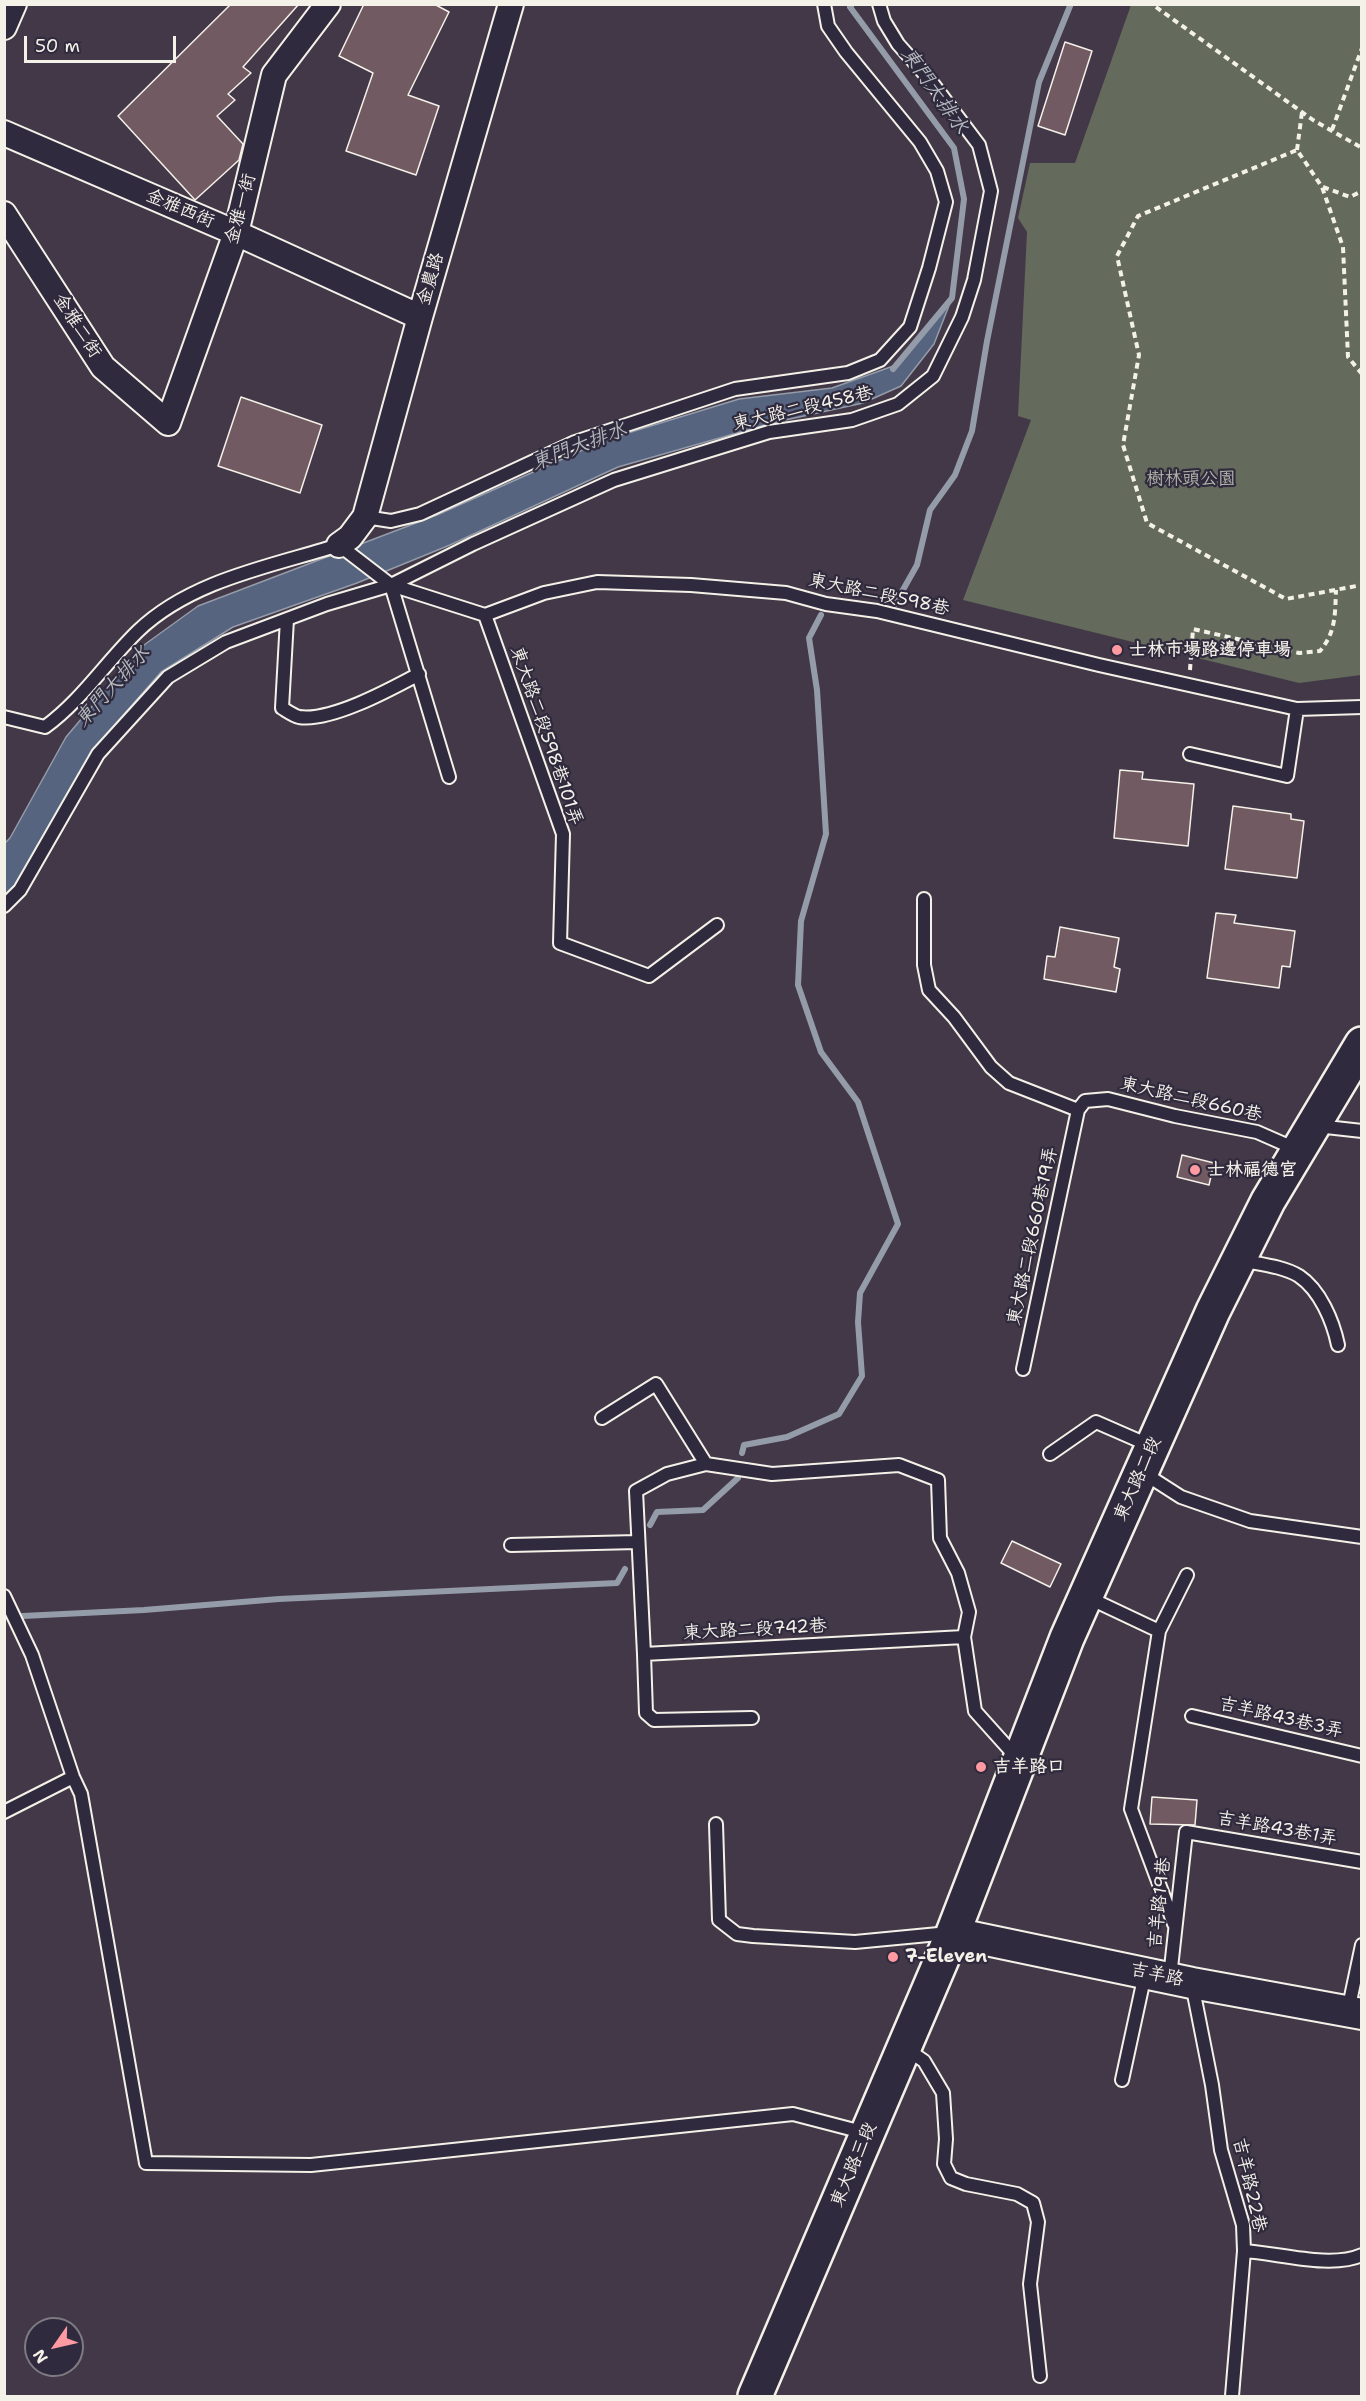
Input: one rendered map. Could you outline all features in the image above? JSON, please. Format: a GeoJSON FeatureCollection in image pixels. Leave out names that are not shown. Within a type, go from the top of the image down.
{"type":"FeatureCollection","features":[{"type":"Feature","properties":{"kind":"main road","name":"東大路二段"},"geometry":{"type":"LineString","coordinates":[[953,1933],[1019,1761],[1086,1597],[1213,1311],[1269,1201],[1362,1044]]}},
{"type":"Feature","properties":{"kind":"main road","name":"東大路三段"},"geometry":{"type":"LineString","coordinates":[[755,2397],[953,1933]]}},
{"type":"Feature","properties":{"kind":"street"},"geometry":{"type":"LineString","coordinates":[[4,27],[14,4]]}},
{"type":"Feature","properties":{"kind":"street","name":"金雅一街"},"geometry":{"type":"LineString","coordinates":[[168,423],[236,233],[274,75],[328,4]]}},
{"type":"Feature","properties":{"kind":"street","name":"金農路"},"geometry":{"type":"LineString","coordinates":[[339,546],[350,537],[365,517],[420,316],[511,4]]}},
{"type":"Feature","properties":{"kind":"street","name":"金雅西街"},"geometry":{"type":"LineString","coordinates":[[4,133],[236,233],[420,316]]}},
{"type":"Feature","properties":{"kind":"street","name":"金雅二街"},"geometry":{"type":"LineString","coordinates":[[4,214],[103,367],[168,423]]}},
{"type":"Feature","properties":{"kind":"street","name":"吉羊路"},"geometry":{"type":"LineString","coordinates":[[953,1933],[1169,1978],[1355,2012]]}},
{"type":"Feature","properties":{"kind":"lane"},"geometry":{"type":"LineString","coordinates":[[365,517],[391,521],[420,514],[575,442],[735,389],[848,374],[880,360],[910,327],[929,268],[946,202],[937,171],[920,142],[846,52],[828,26],[824,4]]}},
{"type":"Feature","properties":{"kind":"lane","name":"東大路二段458巷"},"geometry":{"type":"LineString","coordinates":[[4,906],[20,890],[98,754],[168,677],[226,642],[390,585],[473,544],[614,480],[769,432],[852,420],[898,404],[933,376],[962,317],[974,280],[991,191],[979,145],[930,80],[898,44],[884,21],[879,4]]}},
{"type":"Feature","properties":{"kind":"lane"},"geometry":{"type":"LineString","coordinates":[[4,717],[45,727],[58,718],[139,630],[177,602],[222,581],[339,546],[390,585],[485,615]]}},
{"type":"Feature","properties":{"kind":"lane","name":"東大路二段598巷"},"geometry":{"type":"LineString","coordinates":[[485,615],[544,593],[597,582],[691,585],[786,593],[826,604],[877,610],[1297,709],[1362,707]]}},
{"type":"Feature","properties":{"kind":"lane"},"geometry":{"type":"LineString","coordinates":[[390,585],[449,777]]}},
{"type":"Feature","properties":{"kind":"lane","name":"東大路二段598巷101弄"},"geometry":{"type":"LineString","coordinates":[[485,615],[564,834],[560,943],[649,976],[717,925]]}},
{"type":"Feature","properties":{"kind":"lane"},"geometry":{"type":"LineString","coordinates":[[287,619],[282,708],[298,717],[321,716],[363,701],[419,674]]}},
{"type":"Feature","properties":{"kind":"lane"},"geometry":{"type":"LineString","coordinates":[[1190,754],[1287,776],[1297,709]]}},
{"type":"Feature","properties":{"kind":"lane"},"geometry":{"type":"LineString","coordinates":[[924,899],[924,965],[929,990],[954,1017],[991,1067],[1010,1083],[1078,1110]]}},
{"type":"Feature","properties":{"kind":"lane","name":"東大路二段660巷"},"geometry":{"type":"LineString","coordinates":[[1078,1110],[1085,1101],[1108,1099],[1175,1116],[1257,1132],[1306,1138],[1362,1131]]}},
{"type":"Feature","properties":{"kind":"lane","name":"東大路二段660巷19弄"},"geometry":{"type":"LineString","coordinates":[[1023,1368],[1078,1110]]}},
{"type":"Feature","properties":{"kind":"lane"},"geometry":{"type":"LineString","coordinates":[[1238,1260],[1298,1275],[1309,1284],[1328,1314],[1335,1329],[1338,1345]]}},
{"type":"Feature","properties":{"kind":"lane"},"geometry":{"type":"LineString","coordinates":[[602,1418],[656,1384],[706,1464]]}},
{"type":"Feature","properties":{"kind":"lane"},"geometry":{"type":"LineString","coordinates":[[1050,1454],[1096,1422],[1147,1459],[1180,1497],[1250,1521],[1362,1537]]}},
{"type":"Feature","properties":{"kind":"lane"},"geometry":{"type":"LineString","coordinates":[[752,1718],[654,1720],[646,1713],[636,1491],[667,1474],[706,1464],[772,1474],[899,1465],[938,1480],[939,1538],[958,1573],[969,1612],[964,1637],[975,1711],[1019,1761]]}},
{"type":"Feature","properties":{"kind":"lane"},"geometry":{"type":"LineString","coordinates":[[511,1545],[637,1542]]}},
{"type":"Feature","properties":{"kind":"lane"},"geometry":{"type":"LineString","coordinates":[[1176,1928],[1131,1809],[1160,1631],[1187,1575]]}},
{"type":"Feature","properties":{"kind":"lane"},"geometry":{"type":"LineString","coordinates":[[4,1596],[32,1655],[73,1777],[81,1794],[146,2163],[311,2165],[793,2114],[867,2133]]}},
{"type":"Feature","properties":{"kind":"lane"},"geometry":{"type":"LineString","coordinates":[[1086,1597],[1160,1631]]}},
{"type":"Feature","properties":{"kind":"lane","name":"東大路二段742巷"},"geometry":{"type":"LineString","coordinates":[[645,1654],[964,1637]]}},
{"type":"Feature","properties":{"kind":"lane","name":"吉羊路43巷3弄"},"geometry":{"type":"LineString","coordinates":[[1192,1716],[1362,1756]]}},
{"type":"Feature","properties":{"kind":"lane"},"geometry":{"type":"LineString","coordinates":[[4,1812],[73,1777]]}},
{"type":"Feature","properties":{"kind":"lane"},"geometry":{"type":"LineString","coordinates":[[716,1824],[719,1920],[737,1934],[855,1942],[953,1933]]}},
{"type":"Feature","properties":{"kind":"lane","name":"吉羊路19巷"},"geometry":{"type":"LineString","coordinates":[[1169,1978],[1186,1832]]}},
{"type":"Feature","properties":{"kind":"lane","name":"吉羊路43巷1弄"},"geometry":{"type":"LineString","coordinates":[[1186,1832],[1362,1862]]}},
{"type":"Feature","properties":{"kind":"lane"},"geometry":{"type":"LineString","coordinates":[[1355,2012],[1362,1945]]}},
{"type":"Feature","properties":{"kind":"lane"},"geometry":{"type":"LineString","coordinates":[[1122,2079],[1169,1978]]}},
{"type":"Feature","properties":{"kind":"lane","name":"吉羊路22巷"},"geometry":{"type":"LineString","coordinates":[[1169,1978],[1212,2085],[1221,2150],[1243,2225],[1244,2251],[1232,2397]]}},
{"type":"Feature","properties":{"kind":"lane"},"geometry":{"type":"LineString","coordinates":[[904,2047],[924,2061],[943,2092],[946,2139],[944,2164],[951,2178],[966,2184],[1017,2194],[1033,2203],[1038,2222],[1030,2284],[1040,2376]]}},
{"type":"Feature","properties":{"kind":"lane"},"geometry":{"type":"LineString","coordinates":[[1244,2251],[1275,2253],[1296,2258],[1336,2260],[1352,2259],[1362,2255]]}},
{"type":"Feature","properties":{"kind":"path"},"geometry":{"type":"LineString","coordinates":[[1156,7],[1302,112],[1362,148]]}},
{"type":"Feature","properties":{"kind":"path"},"geometry":{"type":"LineString","coordinates":[[1332,130],[1362,48]]}},
{"type":"Feature","properties":{"kind":"path"},"geometry":{"type":"LineString","coordinates":[[1302,112],[1297,150],[1322,187],[1343,247],[1348,357],[1362,374]]}},
{"type":"Feature","properties":{"kind":"path"},"geometry":{"type":"LineString","coordinates":[[1297,150],[1138,216],[1117,256],[1139,355],[1123,446],[1147,523],[1286,599],[1362,585]]}},
{"type":"Feature","properties":{"kind":"path"},"geometry":{"type":"LineString","coordinates":[[1322,187],[1350,197],[1362,191]]}},
{"type":"Feature","properties":{"kind":"path"},"geometry":{"type":"LineString","coordinates":[[1188,685],[1193,629],[1299,653],[1320,651],[1330,639],[1335,616],[1336,590]]}},
{"type":"Feature","properties":{"kind":"green space","name":"樹林頭公園"},"geometry":{"type":"Polygon","coordinates":[[[1131,5],[1361,5],[1361,675],[1299,683],[963,600],[1031,420],[1018,416],[1027,232],[1018,218],[1030,163],[1075,163],[1131,5]]]}},
{"type":"Feature","properties":{"kind":"water"},"geometry":{"type":"Polygon","coordinates":[[[952,298],[934,344],[901,386],[863,403],[772,423],[618,467],[450,545],[357,583],[233,627],[161,672],[93,750],[19,881],[5,894],[5,843],[10,838],[66,737],[144,645],[198,606],[437,515],[605,440],[739,399],[832,388],[896,365],[952,298]]]}},
{"type":"Feature","properties":{"kind":"building"},"geometry":{"type":"Polygon","coordinates":[[[231,4],[299,4],[243,67],[251,73],[228,94],[235,100],[217,116],[243,144],[239,160],[195,200],[118,116],[231,4]]]}},
{"type":"Feature","properties":{"kind":"building"},"geometry":{"type":"Polygon","coordinates":[[[364,4],[434,4],[449,12],[408,95],[439,106],[416,175],[346,151],[373,73],[339,56],[364,4]]]}},
{"type":"Feature","properties":{"kind":"building"},"geometry":{"type":"Polygon","coordinates":[[[1065,42],[1092,51],[1065,135],[1038,126],[1065,42]]]}},
{"type":"Feature","properties":{"kind":"building"},"geometry":{"type":"Polygon","coordinates":[[[241,397],[322,425],[300,493],[218,466],[241,397]]]}},
{"type":"Feature","properties":{"kind":"building"},"geometry":{"type":"Polygon","coordinates":[[[1120,770],[1143,772],[1142,779],[1194,784],[1188,846],[1114,838],[1120,770]]]}},
{"type":"Feature","properties":{"kind":"building"},"geometry":{"type":"Polygon","coordinates":[[[1233,806],[1291,814],[1291,819],[1304,821],[1297,878],[1225,869],[1233,806]]]}},
{"type":"Feature","properties":{"kind":"building"},"geometry":{"type":"Polygon","coordinates":[[[1216,913],[1236,915],[1234,923],[1295,931],[1290,967],[1282,966],[1279,988],[1207,978],[1216,913]]]}},
{"type":"Feature","properties":{"kind":"building"},"geometry":{"type":"Polygon","coordinates":[[[1060,927],[1119,938],[1114,967],[1120,969],[1116,992],[1044,979],[1047,956],[1055,957],[1060,927]]]}},
{"type":"Feature","properties":{"kind":"building","name":"士林福德宮"},"geometry":{"type":"Polygon","coordinates":[[[1182,1155],[1214,1163],[1209,1185],[1177,1177],[1182,1155]]]}},
{"type":"Feature","properties":{"kind":"building"},"geometry":{"type":"Polygon","coordinates":[[[1012,1541],[1061,1564],[1050,1587],[1001,1563],[1012,1541]]]}},
{"type":"Feature","properties":{"kind":"building"},"geometry":{"type":"Polygon","coordinates":[[[1152,1797],[1197,1800],[1195,1825],[1150,1824],[1152,1797]]]}},
{"type":"Feature","properties":{"kind":"waterway","name":"東門大排水"},"geometry":{"type":"LineString","coordinates":[[852,4],[850,7],[954,148],[964,199],[952,298],[893,369]]}},
{"type":"Feature","properties":{"kind":"waterway"},"geometry":{"type":"LineString","coordinates":[[895,604],[917,565],[930,510],[955,475],[972,431],[987,341],[1039,82],[1070,6]]}},
{"type":"Feature","properties":{"kind":"waterway"},"geometry":{"type":"LineString","coordinates":[[742,1453],[744,1445],[787,1437],[839,1414],[862,1376],[858,1322],[860,1293],[898,1224],[858,1102],[821,1052],[798,985],[801,921],[826,834],[817,690],[809,638],[821,615]]}},
{"type":"Feature","properties":{"kind":"waterway"},"geometry":{"type":"LineString","coordinates":[[650,1525],[657,1512],[703,1510],[738,1478]]}},
{"type":"Feature","properties":{"kind":"waterway"},"geometry":{"type":"LineString","coordinates":[[23,1616],[144,1610],[279,1599],[617,1583],[625,1569]]}},
{"type":"Feature","properties":{"kind":"place","name":"士林市場路邊停車場"},"geometry":{"type":"Point","coordinates":[1117,650]}},
{"type":"Feature","properties":{"kind":"place","name":"士林福德宮"},"geometry":{"type":"Point","coordinates":[1195,1170]}},
{"type":"Feature","properties":{"kind":"place","name":"吉羊路口"},"geometry":{"type":"Point","coordinates":[981,1767]}},
{"type":"Feature","properties":{"kind":"place","name":"7-Eleven"},"geometry":{"type":"Point","coordinates":[893,1957]}}]}
